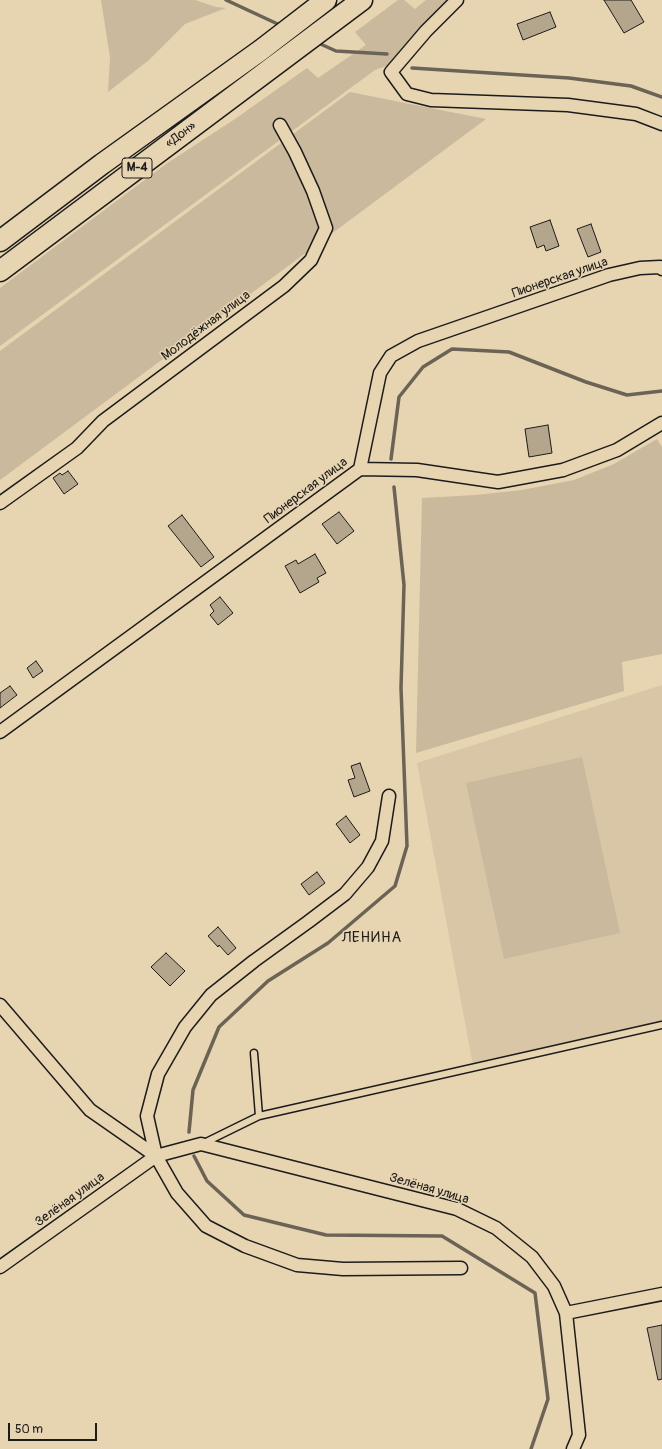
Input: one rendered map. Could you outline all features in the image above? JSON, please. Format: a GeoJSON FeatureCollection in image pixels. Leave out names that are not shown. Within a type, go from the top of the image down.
{"type":"FeatureCollection","features":[{"type":"Feature","properties":{"kind":"highway","name":"«Дон»"},"geometry":{"type":"LineString","coordinates":[[0,271],[209,114],[276,69],[331,28],[362,0]]}},
{"type":"Feature","properties":{"kind":"highway"},"geometry":{"type":"LineString","coordinates":[[331,28],[376,0]]}},
{"type":"Feature","properties":{"kind":"highway","name":"«Дон»"},"geometry":{"type":"LineString","coordinates":[[0,241],[258,44],[316,2]]}},
{"type":"Feature","properties":{"kind":"street"},"geometry":{"type":"LineString","coordinates":[[457,0],[426,31],[391,72],[407,94],[431,100],[568,105],[636,114],[662,124]]}},
{"type":"Feature","properties":{"kind":"street","name":"Молодёжная улица"},"geometry":{"type":"LineString","coordinates":[[0,503],[77,448],[103,421],[284,286],[311,260],[326,228],[313,191],[295,152],[280,125]]}},
{"type":"Feature","properties":{"kind":"street","name":"Пионерская улица"},"geometry":{"type":"LineString","coordinates":[[0,732],[360,469],[380,373],[391,356],[418,342],[610,275],[640,268],[660,267],[662,269]]}},
{"type":"Feature","properties":{"kind":"street"},"geometry":{"type":"LineString","coordinates":[[360,469],[416,470],[498,482],[563,470],[617,450],[662,423]]}},
{"type":"Feature","properties":{"kind":"street"},"geometry":{"type":"LineString","coordinates":[[389,796],[382,841],[368,867],[345,894],[254,961],[211,995],[185,1027],[158,1074],[147,1116],[156,1156],[177,1193],[206,1226],[245,1246],[297,1265],[343,1269],[460,1268]]}},
{"type":"Feature","properties":{"kind":"street"},"geometry":{"type":"LineString","coordinates":[[0,1006],[90,1110],[156,1156]]}},
{"type":"Feature","properties":{"kind":"street","name":"Зелёная улица"},"geometry":{"type":"LineString","coordinates":[[0,1267],[156,1156],[201,1144],[457,1209],[496,1228],[532,1257],[554,1286],[566,1313],[579,1435],[573,1449]]}},
{"type":"Feature","properties":{"kind":"street"},"geometry":{"type":"LineString","coordinates":[[566,1313],[662,1294]]}},
{"type":"Feature","properties":{"kind":"street"},"geometry":{"type":"LineString","coordinates":[[579,1435],[581,1449]]}},
{"type":"Feature","properties":{"kind":"lane"},"geometry":{"type":"LineString","coordinates":[[201,1144],[259,1116],[662,1025]]}},
{"type":"Feature","properties":{"kind":"lane"},"geometry":{"type":"LineString","coordinates":[[254,1053],[259,1116]]}},
{"type":"Feature","properties":{"kind":"shaded area"},"geometry":{"type":"Polygon","coordinates":[[[101,0],[195,0],[216,7],[226,8],[185,24],[149,60],[108,92],[110,57],[101,0]]]}},
{"type":"Feature","properties":{"kind":"shaded area"},"geometry":{"type":"Polygon","coordinates":[[[398,0],[404,0],[415,9],[426,0],[452,0],[392,64],[375,70],[0,346],[0,288],[166,164],[235,119],[307,68],[318,78],[366,45],[355,32],[398,0]]]}},
{"type":"Feature","properties":{"kind":"shaded area"},"geometry":{"type":"Polygon","coordinates":[[[350,92],[486,119],[0,480],[0,351],[350,92]]]}},
{"type":"Feature","properties":{"kind":"shaded area"},"geometry":{"type":"Polygon","coordinates":[[[657,439],[662,447],[662,654],[622,662],[624,691],[416,753],[422,498],[476,495],[522,490],[574,480],[614,464],[657,439]]]}},
{"type":"Feature","properties":{"kind":"shaded area"},"geometry":{"type":"Polygon","coordinates":[[[662,685],[662,1025],[473,1066],[417,763],[662,685]]]}},
{"type":"Feature","properties":{"kind":"shaded area"},"geometry":{"type":"Polygon","coordinates":[[[582,757],[620,933],[504,959],[466,783],[582,757]]]}},
{"type":"Feature","properties":{"kind":"building"},"geometry":{"type":"Polygon","coordinates":[[[604,0],[631,0],[644,22],[624,33],[604,0]]]}},
{"type":"Feature","properties":{"kind":"building"},"geometry":{"type":"Polygon","coordinates":[[[550,12],[556,27],[523,40],[517,24],[550,12]]]}},
{"type":"Feature","properties":{"kind":"building"},"geometry":{"type":"Polygon","coordinates":[[[550,220],[559,246],[546,251],[544,245],[537,248],[530,227],[550,220]]]}},
{"type":"Feature","properties":{"kind":"building"},"geometry":{"type":"Polygon","coordinates":[[[591,224],[601,252],[588,257],[577,229],[591,224]]]}},
{"type":"Feature","properties":{"kind":"building"},"geometry":{"type":"Polygon","coordinates":[[[548,425],[552,453],[529,457],[525,429],[548,425]]]}},
{"type":"Feature","properties":{"kind":"building"},"geometry":{"type":"Polygon","coordinates":[[[68,471],[78,484],[64,494],[53,478],[60,473],[62,475],[68,471]]]}},
{"type":"Feature","properties":{"kind":"building"},"geometry":{"type":"Polygon","coordinates":[[[339,512],[354,531],[337,544],[322,524],[339,512]]]}},
{"type":"Feature","properties":{"kind":"building"},"geometry":{"type":"Polygon","coordinates":[[[182,515],[214,557],[201,567],[168,526],[182,515]]]}},
{"type":"Feature","properties":{"kind":"building"},"geometry":{"type":"Polygon","coordinates":[[[315,554],[326,573],[317,578],[319,582],[300,593],[285,566],[296,560],[298,564],[315,554]]]}},
{"type":"Feature","properties":{"kind":"building"},"geometry":{"type":"Polygon","coordinates":[[[220,597],[233,613],[218,625],[210,615],[214,611],[210,605],[220,597]]]}},
{"type":"Feature","properties":{"kind":"building"},"geometry":{"type":"Polygon","coordinates":[[[36,661],[43,671],[33,678],[27,668],[36,661]]]}},
{"type":"Feature","properties":{"kind":"building"},"geometry":{"type":"Polygon","coordinates":[[[10,686],[17,695],[0,708],[0,693],[10,686]]]}},
{"type":"Feature","properties":{"kind":"building"},"geometry":{"type":"Polygon","coordinates":[[[360,763],[370,791],[354,797],[348,780],[355,778],[351,766],[360,763]]]}},
{"type":"Feature","properties":{"kind":"building"},"geometry":{"type":"Polygon","coordinates":[[[346,816],[360,835],[350,843],[336,824],[346,816]]]}},
{"type":"Feature","properties":{"kind":"building"},"geometry":{"type":"Polygon","coordinates":[[[317,872],[325,883],[309,895],[301,884],[317,872]]]}},
{"type":"Feature","properties":{"kind":"building"},"geometry":{"type":"Polygon","coordinates":[[[218,927],[236,948],[228,955],[208,936],[218,927]]]}},
{"type":"Feature","properties":{"kind":"building"},"geometry":{"type":"Polygon","coordinates":[[[166,953],[185,971],[170,986],[151,967],[166,953]]]}},
{"type":"Feature","properties":{"kind":"building"},"geometry":{"type":"Polygon","coordinates":[[[662,1325],[662,1379],[658,1380],[647,1328],[662,1325]]]}},
{"type":"Feature","properties":{"kind":"waterway"},"geometry":{"type":"LineString","coordinates":[[226,0],[282,26]]}},
{"type":"Feature","properties":{"kind":"waterway"},"geometry":{"type":"LineString","coordinates":[[316,42],[336,51],[387,54]]}},
{"type":"Feature","properties":{"kind":"waterway"},"geometry":{"type":"LineString","coordinates":[[412,68],[569,78],[631,86],[662,97]]}},
{"type":"Feature","properties":{"kind":"waterway"},"geometry":{"type":"LineString","coordinates":[[391,459],[399,397],[423,367],[452,349],[509,352],[586,382],[627,395],[662,391]]}},
{"type":"Feature","properties":{"kind":"waterway"},"geometry":{"type":"LineString","coordinates":[[189,1132],[193,1090],[219,1027],[268,981],[328,943],[395,886],[407,846],[401,688],[404,585],[394,487]]}},
{"type":"Feature","properties":{"kind":"waterway"},"geometry":{"type":"LineString","coordinates":[[194,1156],[207,1181],[244,1215],[326,1235],[442,1236],[535,1293],[548,1399],[531,1449]]}},
{"type":"Feature","properties":{"kind":"district","name":"ЛЕНИНА"},"geometry":{"type":"Point","coordinates":[372,938]}}]}
